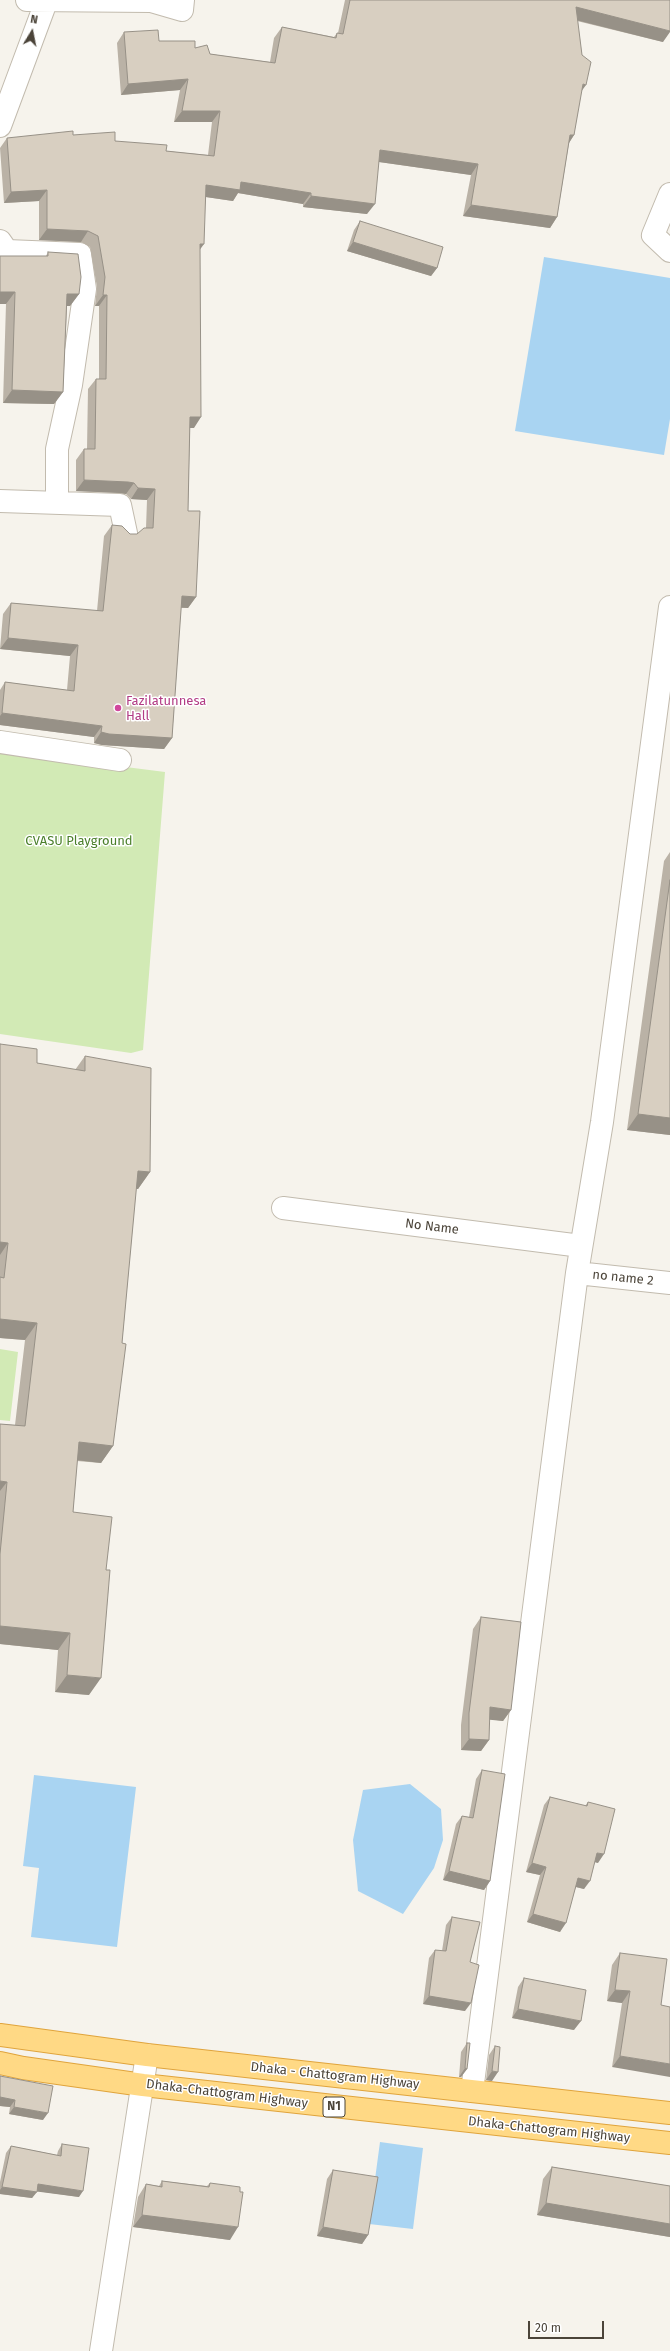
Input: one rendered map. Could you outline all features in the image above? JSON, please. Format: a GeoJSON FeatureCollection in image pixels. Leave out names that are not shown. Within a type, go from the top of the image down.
{"type":"FeatureCollection","features":[{"type":"Feature","properties":{"kind":"highway","name":"Dhaka - Chattogram Highway"},"geometry":{"type":"LineString","coordinates":[[0,2035],[147,2055],[670,2113]]}},
{"type":"Feature","properties":{"kind":"highway","name":"Dhaka-Chattogram Highway"},"geometry":{"type":"LineString","coordinates":[[0,2063],[23,2068],[143,2084],[670,2143]]}},
{"type":"Feature","properties":{"kind":"street"},"geometry":{"type":"LineString","coordinates":[[0,126],[36,1],[151,2],[182,10],[183,0]]}},
{"type":"Feature","properties":{"kind":"street"},"geometry":{"type":"LineString","coordinates":[[670,194],[653,235],[670,251]]}},
{"type":"Feature","properties":{"kind":"street"},"geometry":{"type":"LineString","coordinates":[[0,241],[7,250],[80,254],[85,288],[72,385],[57,449],[56,504]]}},
{"type":"Feature","properties":{"kind":"street"},"geometry":{"type":"LineString","coordinates":[[0,501],[56,504],[120,504],[126,533]]}},
{"type":"Feature","properties":{"kind":"street"},"geometry":{"type":"LineString","coordinates":[[472,2091],[577,1273],[602,1122],[670,607]]}},
{"type":"Feature","properties":{"kind":"street"},"geometry":{"type":"LineString","coordinates":[[0,742],[120,760]]}},
{"type":"Feature","properties":{"kind":"street","name":"No Name"},"geometry":{"type":"LineString","coordinates":[[283,1208],[581,1246]]}},
{"type":"Feature","properties":{"kind":"street","name":"no name 2"},"geometry":{"type":"LineString","coordinates":[[577,1273],[670,1283]]}},
{"type":"Feature","properties":{"kind":"street"},"geometry":{"type":"LineString","coordinates":[[101,2351],[147,2055]]}},
{"type":"Feature","properties":{"kind":"green space","name":"CVASU Playground"},"geometry":{"type":"Polygon","coordinates":[[[0,751],[165,772],[143,1050],[131,1053],[0,1034],[0,751]]]}},
{"type":"Feature","properties":{"kind":"green space"},"geometry":{"type":"Polygon","coordinates":[[[0,1349],[18,1352],[10,1421],[0,1420],[0,1349]]]}},
{"type":"Feature","properties":{"kind":"water"},"geometry":{"type":"Polygon","coordinates":[[[544,257],[670,278],[670,419],[664,455],[515,431],[544,257]]]}},
{"type":"Feature","properties":{"kind":"water"},"geometry":{"type":"Polygon","coordinates":[[[34,1775],[136,1787],[117,1947],[31,1937],[39,1868],[23,1866],[34,1775]]]}},
{"type":"Feature","properties":{"kind":"water"},"geometry":{"type":"Polygon","coordinates":[[[410,1784],[441,1809],[443,1840],[434,1868],[403,1914],[358,1891],[353,1840],[363,1790],[410,1784]]]}},
{"type":"Feature","properties":{"kind":"water"},"geometry":{"type":"Polygon","coordinates":[[[380,2142],[423,2148],[413,2229],[369,2224],[380,2142]]]}},
{"type":"Feature","properties":{"kind":"building"},"geometry":{"type":"Polygon","coordinates":[[[350,0],[670,0],[670,31],[576,7],[582,55],[591,62],[586,85],[583,84],[574,135],[570,135],[557,217],[471,205],[478,164],[380,150],[375,204],[311,196],[311,193],[241,182],[240,190],[206,185],[204,244],[200,244],[201,417],[190,417],[188,511],[200,511],[196,597],[182,596],[172,738],[109,734],[101,732],[102,726],[2,713],[5,682],[74,691],[78,645],[8,638],[11,603],[103,611],[112,525],[122,526],[130,534],[137,534],[144,528],[153,528],[155,489],[138,488],[134,483],[128,482],[84,480],[84,449],[95,449],[96,379],[106,379],[107,295],[103,295],[105,277],[98,236],[88,231],[47,229],[47,190],[11,192],[7,138],[73,131],[73,135],[115,132],[115,141],[167,145],[166,151],[214,156],[220,111],[182,111],[188,79],[128,84],[124,32],[158,30],[159,41],[195,41],[195,48],[207,45],[210,54],[275,63],[282,27],[336,38],[337,33],[343,34],[350,0]]]}},
{"type":"Feature","properties":{"kind":"building"},"geometry":{"type":"Polygon","coordinates":[[[360,221],[443,247],[437,268],[353,242],[360,221]]]}},
{"type":"Feature","properties":{"kind":"building"},"geometry":{"type":"Polygon","coordinates":[[[48,252],[78,254],[81,277],[79,294],[67,294],[63,392],[12,390],[15,292],[0,292],[0,256],[48,256],[48,252]]]}},
{"type":"Feature","properties":{"kind":"building"},"geometry":{"type":"Polygon","coordinates":[[[670,880],[670,1118],[638,1114],[670,880]]]}},
{"type":"Feature","properties":{"kind":"building"},"geometry":{"type":"Polygon","coordinates":[[[0,1044],[37,1049],[37,1063],[85,1071],[85,1056],[151,1068],[150,1172],[138,1171],[122,1343],[126,1344],[113,1446],[79,1442],[73,1512],[112,1517],[106,1570],[110,1570],[101,1678],[67,1675],[70,1633],[0,1626],[0,1554],[7,1482],[0,1481],[0,1424],[25,1426],[37,1323],[0,1319],[0,1277],[4,1278],[8,1243],[0,1242],[0,1044]]]}},
{"type":"Feature","properties":{"kind":"building"},"geometry":{"type":"Polygon","coordinates":[[[481,1617],[521,1622],[511,1710],[490,1707],[489,1740],[469,1739],[469,1713],[481,1617]]]}},
{"type":"Feature","properties":{"kind":"building"},"geometry":{"type":"Polygon","coordinates":[[[482,1770],[505,1774],[490,1881],[449,1871],[462,1816],[473,1818],[482,1770]]]}},
{"type":"Feature","properties":{"kind":"building"},"geometry":{"type":"Polygon","coordinates":[[[550,1797],[587,1806],[588,1802],[615,1809],[604,1854],[597,1853],[590,1881],[578,1878],[566,1923],[533,1914],[546,1867],[532,1863],[550,1797]]]}},
{"type":"Feature","properties":{"kind":"building"},"geometry":{"type":"Polygon","coordinates":[[[452,1917],[480,1922],[470,1962],[479,1965],[471,2003],[429,1996],[435,1950],[446,1951],[452,1917]]]}},
{"type":"Feature","properties":{"kind":"building"},"geometry":{"type":"Polygon","coordinates":[[[620,1953],[667,1959],[661,2005],[670,2007],[670,2064],[620,2056],[630,1991],[615,1990],[620,1953]]]}},
{"type":"Feature","properties":{"kind":"building"},"geometry":{"type":"Polygon","coordinates":[[[524,1978],[586,1990],[581,2021],[518,2009],[524,1978]]]}},
{"type":"Feature","properties":{"kind":"building"},"geometry":{"type":"Polygon","coordinates":[[[467,2043],[470,2043],[467,2069],[465,2068],[467,2043]]]}},
{"type":"Feature","properties":{"kind":"building"},"geometry":{"type":"Polygon","coordinates":[[[495,2046],[500,2047],[498,2072],[492,2071],[495,2046]]]}},
{"type":"Feature","properties":{"kind":"building"},"geometry":{"type":"Polygon","coordinates":[[[0,2076],[53,2086],[48,2113],[14,2107],[15,2100],[0,2097],[0,2076]]]}},
{"type":"Feature","properties":{"kind":"building"},"geometry":{"type":"Polygon","coordinates":[[[62,2144],[89,2148],[83,2191],[38,2184],[37,2192],[2,2187],[11,2146],[61,2156],[62,2144]]]}},
{"type":"Feature","properties":{"kind":"building"},"geometry":{"type":"Polygon","coordinates":[[[552,2167],[670,2186],[670,2224],[546,2203],[552,2167]]]}},
{"type":"Feature","properties":{"kind":"building"},"geometry":{"type":"Polygon","coordinates":[[[333,2170],[378,2177],[368,2235],[323,2227],[333,2170]]]}},
{"type":"Feature","properties":{"kind":"building"},"geometry":{"type":"Polygon","coordinates":[[[162,2181],[209,2187],[210,2183],[240,2187],[240,2192],[243,2192],[238,2227],[142,2215],[146,2184],[162,2187],[162,2181]]]}},
{"type":"Feature","properties":{"kind":"place","name":"Fazilatunnesa Hall"},"geometry":{"type":"Point","coordinates":[118,708]}}]}
